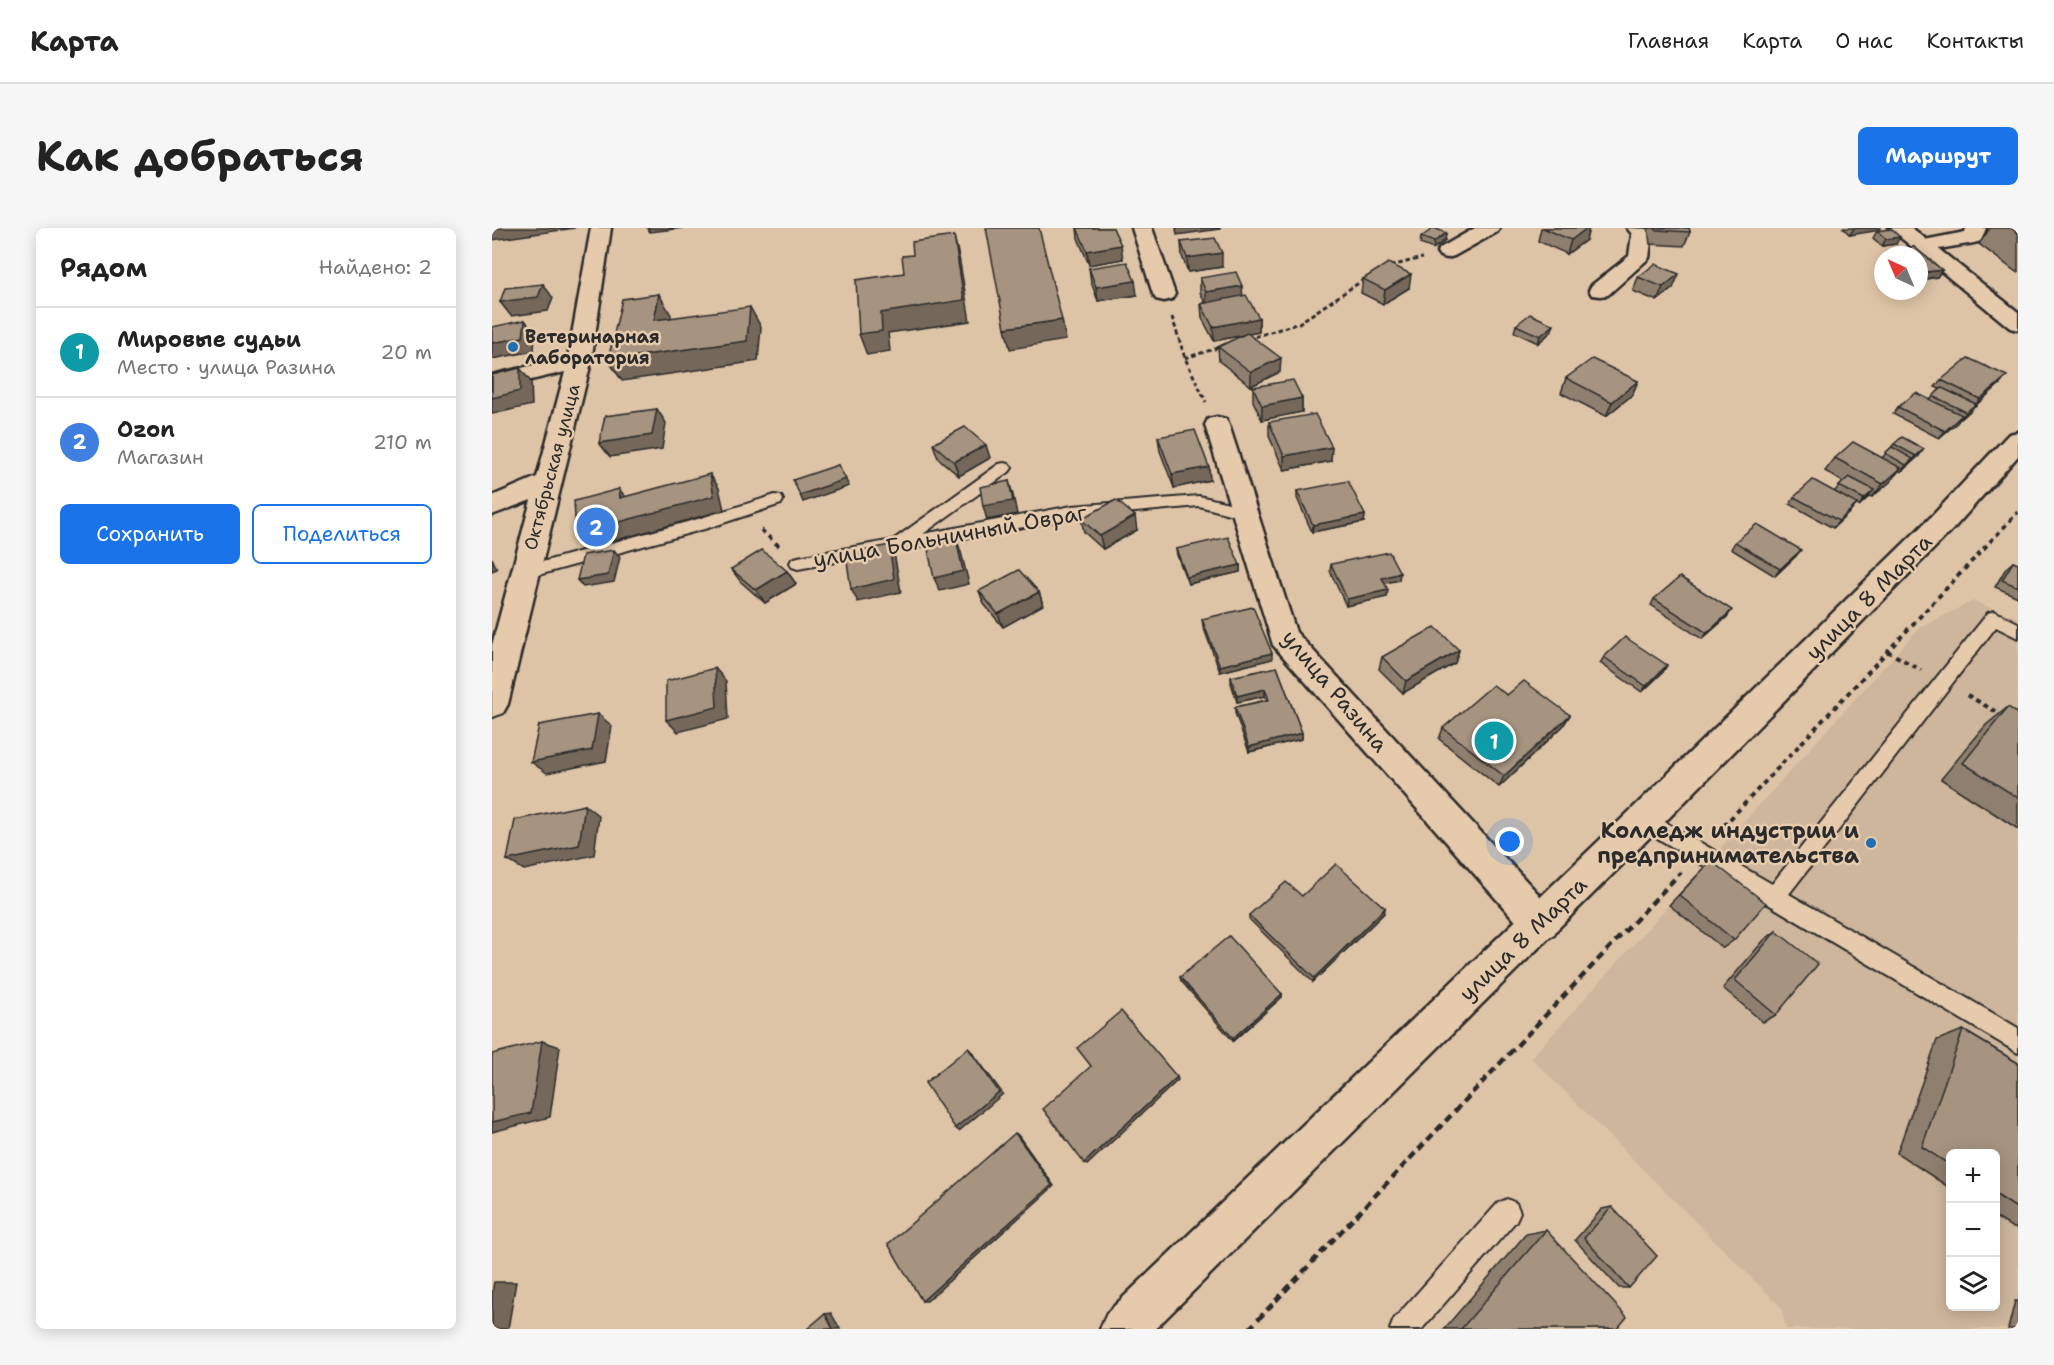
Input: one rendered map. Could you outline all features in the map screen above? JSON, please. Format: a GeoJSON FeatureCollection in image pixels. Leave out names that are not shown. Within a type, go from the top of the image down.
{"type":"FeatureCollection","features":[{"type":"Feature","properties":{"kind":"street","name":"Октябрьская улица"},"geometry":{"type":"LineString","coordinates":[[492,704],[579,362],[601,228]]}},
{"type":"Feature","properties":{"kind":"street"},"geometry":{"type":"LineString","coordinates":[[1142,228],[1168,304]]}},
{"type":"Feature","properties":{"kind":"street"},"geometry":{"type":"LineString","coordinates":[[1447,252],[1490,228]]}},
{"type":"Feature","properties":{"kind":"street"},"geometry":{"type":"LineString","coordinates":[[1600,290],[1639,258],[1642,233],[1637,228]]}},
{"type":"Feature","properties":{"kind":"street"},"geometry":{"type":"LineString","coordinates":[[1899,228],[1921,246],[1974,237],[1976,228]]}},
{"type":"Feature","properties":{"kind":"street"},"geometry":{"type":"LineString","coordinates":[[1928,252],[2018,323]]}},
{"type":"Feature","properties":{"kind":"street"},"geometry":{"type":"LineString","coordinates":[[492,382],[579,362]]}},
{"type":"Feature","properties":{"kind":"street","name":"улица Разина"},"geometry":{"type":"LineString","coordinates":[[1217,425],[1283,637],[1540,923]]}},
{"type":"Feature","properties":{"kind":"street","name":"улица 8 Марта"},"geometry":{"type":"LineString","coordinates":[[1123,1329],[1644,820],[1944,521],[2018,440]]}},
{"type":"Feature","properties":{"kind":"street"},"geometry":{"type":"LineString","coordinates":[[492,506],[550,482]]}},
{"type":"Feature","properties":{"kind":"lane"},"geometry":{"type":"LineString","coordinates":[[894,546],[1004,468]]}},
{"type":"Feature","properties":{"kind":"lane"},"geometry":{"type":"LineString","coordinates":[[524,573],[702,524],[775,500]]}},
{"type":"Feature","properties":{"kind":"lane","name":"улица Больничный Овраг"},"geometry":{"type":"LineString","coordinates":[[798,563],[1072,512],[1199,501],[1244,512]]}},
{"type":"Feature","properties":{"kind":"lane"},"geometry":{"type":"LineString","coordinates":[[1774,896],[1994,618],[2018,631]]}},
{"type":"Feature","properties":{"kind":"lane"},"geometry":{"type":"LineString","coordinates":[[1644,820],[2018,1041]]}},
{"type":"Feature","properties":{"kind":"lane"},"geometry":{"type":"LineString","coordinates":[[1404,1329],[1507,1212]]}},
{"type":"Feature","properties":{"kind":"path"},"geometry":{"type":"LineString","coordinates":[[1391,266],[1447,252]]}},
{"type":"Feature","properties":{"kind":"path"},"geometry":{"type":"LineString","coordinates":[[1242,341],[1299,323],[1371,275]]}},
{"type":"Feature","properties":{"kind":"path"},"geometry":{"type":"LineString","coordinates":[[1168,304],[1185,358],[1217,425]]}},
{"type":"Feature","properties":{"kind":"path"},"geometry":{"type":"LineString","coordinates":[[1185,358],[1230,344]]}},
{"type":"Feature","properties":{"kind":"path"},"geometry":{"type":"LineString","coordinates":[[1250,1329],[2018,512]]}},
{"type":"Feature","properties":{"kind":"shaded area","name":"Колледж индустрии и предпринимательства"},"geometry":{"type":"Polygon","coordinates":[[[1973,601],[2018,618],[2018,1329],[1786,1329],[1781,1307],[1531,1058],[1919,628],[1973,601]]]}},
{"type":"Feature","properties":{"kind":"building"},"geometry":{"type":"Polygon","coordinates":[[[986,228],[1039,228],[1062,320],[1005,328],[986,228]]]}},
{"type":"Feature","properties":{"kind":"building"},"geometry":{"type":"Polygon","coordinates":[[[1077,228],[1113,228],[1121,245],[1087,251],[1077,228]]]}},
{"type":"Feature","properties":{"kind":"building"},"geometry":{"type":"Polygon","coordinates":[[[1434,228],[1446,233],[1434,242],[1421,237],[1434,228]]]}},
{"type":"Feature","properties":{"kind":"building"},"geometry":{"type":"Polygon","coordinates":[[[1543,228],[1587,228],[1571,240],[1543,228]]]}},
{"type":"Feature","properties":{"kind":"building"},"geometry":{"type":"Polygon","coordinates":[[[1655,228],[1689,228],[1690,232],[1656,230],[1655,228]]]}},
{"type":"Feature","properties":{"kind":"building"},"geometry":{"type":"Polygon","coordinates":[[[1891,229],[1900,237],[1886,239],[1877,231],[1891,229]]]}},
{"type":"Feature","properties":{"kind":"building"},"geometry":{"type":"Polygon","coordinates":[[[954,236],[964,300],[881,313],[882,331],[859,334],[856,280],[904,273],[902,256],[913,255],[912,242],[954,236]]]}},
{"type":"Feature","properties":{"kind":"building"},"geometry":{"type":"Polygon","coordinates":[[[1215,238],[1222,253],[1187,258],[1181,242],[1215,238]]]}},
{"type":"Feature","properties":{"kind":"building"},"geometry":{"type":"Polygon","coordinates":[[[1928,258],[1942,270],[1928,272],[1928,258]]]}},
{"type":"Feature","properties":{"kind":"building"},"geometry":{"type":"Polygon","coordinates":[[[1127,262],[1135,281],[1096,287],[1089,268],[1127,262]]]}},
{"type":"Feature","properties":{"kind":"building"},"geometry":{"type":"Polygon","coordinates":[[[1388,263],[1411,274],[1385,290],[1363,279],[1388,263]]]}},
{"type":"Feature","properties":{"kind":"building"},"geometry":{"type":"Polygon","coordinates":[[[1655,264],[1679,274],[1663,287],[1638,277],[1655,264]]]}},
{"type":"Feature","properties":{"kind":"building"},"geometry":{"type":"Polygon","coordinates":[[[1236,272],[1242,286],[1206,292],[1200,278],[1236,272]]]}},
{"type":"Feature","properties":{"kind":"building"},"geometry":{"type":"Polygon","coordinates":[[[543,284],[538,297],[500,302],[505,288],[543,284]]]}},
{"type":"Feature","properties":{"kind":"building"},"geometry":{"type":"Polygon","coordinates":[[[659,294],[654,320],[750,307],[747,341],[608,360],[622,299],[659,294]]]}},
{"type":"Feature","properties":{"kind":"building"},"geometry":{"type":"Polygon","coordinates":[[[1246,295],[1259,318],[1213,327],[1201,304],[1246,295]]]}},
{"type":"Feature","properties":{"kind":"building"},"geometry":{"type":"Polygon","coordinates":[[[1530,314],[1554,325],[1540,336],[1516,325],[1530,314]]]}},
{"type":"Feature","properties":{"kind":"building"},"geometry":{"type":"Polygon","coordinates":[[[525,320],[523,337],[492,343],[492,327],[525,320]]]}},
{"type":"Feature","properties":{"kind":"building"},"geometry":{"type":"Polygon","coordinates":[[[1247,333],[1281,358],[1251,372],[1218,347],[1247,333]]]}},
{"type":"Feature","properties":{"kind":"building"},"geometry":{"type":"Polygon","coordinates":[[[1968,358],[2007,376],[1980,399],[1941,380],[1968,358]]]}},
{"type":"Feature","properties":{"kind":"building"},"geometry":{"type":"Polygon","coordinates":[[[1592,359],[1638,381],[1612,402],[1566,378],[1592,359]]]}},
{"type":"Feature","properties":{"kind":"building"},"geometry":{"type":"Polygon","coordinates":[[[520,368],[520,391],[492,398],[492,375],[520,368]]]}},
{"type":"Feature","properties":{"kind":"building"},"geometry":{"type":"Polygon","coordinates":[[[1293,380],[1302,398],[1262,406],[1253,387],[1293,380]]]}},
{"type":"Feature","properties":{"kind":"building"},"geometry":{"type":"Polygon","coordinates":[[[1942,388],[1976,404],[1966,412],[1933,396],[1942,388]]]}},
{"type":"Feature","properties":{"kind":"building"},"geometry":{"type":"Polygon","coordinates":[[[1916,393],[1962,415],[1945,431],[1898,407],[1916,393]]]}},
{"type":"Feature","properties":{"kind":"building"},"geometry":{"type":"Polygon","coordinates":[[[657,409],[652,435],[599,443],[605,416],[657,409]]]}},
{"type":"Feature","properties":{"kind":"building"},"geometry":{"type":"Polygon","coordinates":[[[1315,414],[1332,447],[1284,456],[1269,422],[1315,414]]]}},
{"type":"Feature","properties":{"kind":"building"},"geometry":{"type":"Polygon","coordinates":[[[965,427],[986,445],[954,462],[933,444],[965,427]]]}},
{"type":"Feature","properties":{"kind":"building"},"geometry":{"type":"Polygon","coordinates":[[[1195,430],[1209,467],[1172,474],[1158,437],[1195,430]]]}},
{"type":"Feature","properties":{"kind":"building"},"geometry":{"type":"Polygon","coordinates":[[[1902,437],[1924,449],[1916,456],[1894,444],[1902,437]]]}},
{"type":"Feature","properties":{"kind":"building"},"geometry":{"type":"Polygon","coordinates":[[[1853,442],[1901,468],[1883,484],[1835,458],[1853,442]]]}},
{"type":"Feature","properties":{"kind":"building"},"geometry":{"type":"Polygon","coordinates":[[[1892,447],[1913,459],[1906,465],[1885,453],[1892,447]]]}},
{"type":"Feature","properties":{"kind":"building"},"geometry":{"type":"Polygon","coordinates":[[[838,465],[846,479],[800,495],[793,480],[838,465]]]}},
{"type":"Feature","properties":{"kind":"building"},"geometry":{"type":"Polygon","coordinates":[[[710,474],[714,496],[576,534],[574,501],[619,489],[620,498],[710,474]]]}},
{"type":"Feature","properties":{"kind":"building"},"geometry":{"type":"Polygon","coordinates":[[[1849,477],[1874,490],[1864,499],[1839,486],[1849,477]]]}},
{"type":"Feature","properties":{"kind":"building"},"geometry":{"type":"Polygon","coordinates":[[[1813,480],[1857,504],[1839,521],[1794,497],[1813,480]]]}},
{"type":"Feature","properties":{"kind":"building"},"geometry":{"type":"Polygon","coordinates":[[[1009,481],[1013,501],[983,506],[980,487],[1009,481]]]}},
{"type":"Feature","properties":{"kind":"building"},"geometry":{"type":"Polygon","coordinates":[[[1348,481],[1365,515],[1313,525],[1297,491],[1348,481]]]}},
{"type":"Feature","properties":{"kind":"building"},"geometry":{"type":"Polygon","coordinates":[[[1116,500],[1135,516],[1100,536],[1081,519],[1116,500]]]}},
{"type":"Feature","properties":{"kind":"building"},"geometry":{"type":"Polygon","coordinates":[[[1757,524],[1801,550],[1780,569],[1735,542],[1757,524]]]}},
{"type":"Feature","properties":{"kind":"building"},"geometry":{"type":"Polygon","coordinates":[[[1228,537],[1240,565],[1187,577],[1176,549],[1228,537]]]}},
{"type":"Feature","properties":{"kind":"building"},"geometry":{"type":"Polygon","coordinates":[[[956,538],[963,571],[934,578],[927,545],[956,538]]]}},
{"type":"Feature","properties":{"kind":"building"},"geometry":{"type":"Polygon","coordinates":[[[889,545],[894,579],[851,589],[846,555],[889,545]]]}},
{"type":"Feature","properties":{"kind":"building"},"geometry":{"type":"Polygon","coordinates":[[[614,550],[608,575],[577,580],[583,555],[614,550]]]}},
{"type":"Feature","properties":{"kind":"building"},"geometry":{"type":"Polygon","coordinates":[[[762,550],[787,571],[756,590],[731,569],[762,550]]]}},
{"type":"Feature","properties":{"kind":"building"},"geometry":{"type":"Polygon","coordinates":[[[1389,552],[1400,573],[1382,578],[1388,590],[1347,599],[1331,564],[1389,552]]]}},
{"type":"Feature","properties":{"kind":"building"},"geometry":{"type":"Polygon","coordinates":[[[2013,562],[2018,564],[2018,587],[2002,580],[2013,562]]]}},
{"type":"Feature","properties":{"kind":"building"},"geometry":{"type":"Polygon","coordinates":[[[1019,570],[1039,592],[998,614],[979,591],[1019,570]]]}},
{"type":"Feature","properties":{"kind":"building"},"geometry":{"type":"Polygon","coordinates":[[[1680,577],[1732,610],[1707,633],[1654,599],[1680,577]]]}},
{"type":"Feature","properties":{"kind":"building"},"geometry":{"type":"Polygon","coordinates":[[[1253,607],[1272,653],[1220,666],[1202,619],[1253,607]]]}},
{"type":"Feature","properties":{"kind":"building"},"geometry":{"type":"Polygon","coordinates":[[[1435,627],[1459,650],[1406,681],[1382,657],[1435,627]]]}},
{"type":"Feature","properties":{"kind":"building"},"geometry":{"type":"Polygon","coordinates":[[[1625,637],[1667,665],[1646,686],[1604,657],[1625,637]]]}},
{"type":"Feature","properties":{"kind":"building"},"geometry":{"type":"Polygon","coordinates":[[[1277,667],[1302,733],[1249,747],[1235,707],[1269,700],[1265,689],[1237,696],[1231,677],[1277,667]]]}},
{"type":"Feature","properties":{"kind":"building"},"geometry":{"type":"Polygon","coordinates":[[[715,668],[717,707],[666,720],[666,681],[715,668]]]}},
{"type":"Feature","properties":{"kind":"building"},"geometry":{"type":"Polygon","coordinates":[[[1524,681],[1570,715],[1504,776],[1443,728],[1493,685],[1507,695],[1524,681]]]}},
{"type":"Feature","properties":{"kind":"building"},"geometry":{"type":"Polygon","coordinates":[[[2008,707],[2018,714],[2018,798],[1963,763],[2008,707]]]}},
{"type":"Feature","properties":{"kind":"building"},"geometry":{"type":"Polygon","coordinates":[[[598,714],[592,750],[531,762],[539,725],[598,714]]]}},
{"type":"Feature","properties":{"kind":"building"},"geometry":{"type":"Polygon","coordinates":[[[585,805],[579,845],[507,860],[515,820],[585,805]]]}},
{"type":"Feature","properties":{"kind":"building"},"geometry":{"type":"Polygon","coordinates":[[[1711,861],[1766,903],[1734,940],[1679,895],[1711,861]]]}},
{"type":"Feature","properties":{"kind":"building"},"geometry":{"type":"Polygon","coordinates":[[[1336,864],[1385,908],[1314,978],[1249,915],[1286,882],[1302,896],[1336,864]]]}},
{"type":"Feature","properties":{"kind":"building"},"geometry":{"type":"Polygon","coordinates":[[[1776,931],[1818,964],[1776,1015],[1735,980],[1776,931]]]}},
{"type":"Feature","properties":{"kind":"building"},"geometry":{"type":"Polygon","coordinates":[[[1229,936],[1282,994],[1233,1038],[1180,977],[1229,936]]]}},
{"type":"Feature","properties":{"kind":"building"},"geometry":{"type":"Polygon","coordinates":[[[1121,1011],[1177,1077],[1084,1163],[1043,1109],[1091,1066],[1077,1048],[1121,1011]]]}},
{"type":"Feature","properties":{"kind":"building"},"geometry":{"type":"Polygon","coordinates":[[[1963,1030],[2018,1063],[2018,1209],[2000,1197],[2000,1149],[1946,1149],[1946,1162],[1922,1147],[1963,1030]]]}},
{"type":"Feature","properties":{"kind":"building"},"geometry":{"type":"Polygon","coordinates":[[[542,1041],[531,1113],[492,1122],[492,1054],[542,1041]]]}},
{"type":"Feature","properties":{"kind":"building"},"geometry":{"type":"Polygon","coordinates":[[[968,1048],[999,1092],[955,1128],[925,1083],[968,1048]]]}},
{"type":"Feature","properties":{"kind":"building"},"geometry":{"type":"Polygon","coordinates":[[[1015,1133],[1052,1185],[922,1301],[888,1244],[1015,1133]]]}},
{"type":"Feature","properties":{"kind":"building"},"geometry":{"type":"Polygon","coordinates":[[[1612,1207],[1657,1256],[1629,1288],[1584,1238],[1612,1207]]]}},
{"type":"Feature","properties":{"kind":"building"},"geometry":{"type":"Polygon","coordinates":[[[1546,1230],[1627,1317],[1617,1329],[1461,1329],[1546,1230]]]}},
{"type":"Feature","properties":{"kind":"building"},"geometry":{"type":"Polygon","coordinates":[[[825,1314],[833,1329],[807,1329],[825,1314]]]}},
{"type":"Feature","properties":{"kind":"place","name":"Ветеринарная лаборатория"},"geometry":{"type":"Point","coordinates":[513,347]}},
{"type":"Feature","properties":{"kind":"place","name":"Ozon"},"geometry":{"type":"Point","coordinates":[596,527]}},
{"type":"Feature","properties":{"kind":"place","name":"Мировые судьи"},"geometry":{"type":"Point","coordinates":[1494,741]}},
{"type":"Feature","properties":{"kind":"place","name":"Колледж индустрии и предпринимательства"},"geometry":{"type":"Point","coordinates":[1871,843]}}]}
